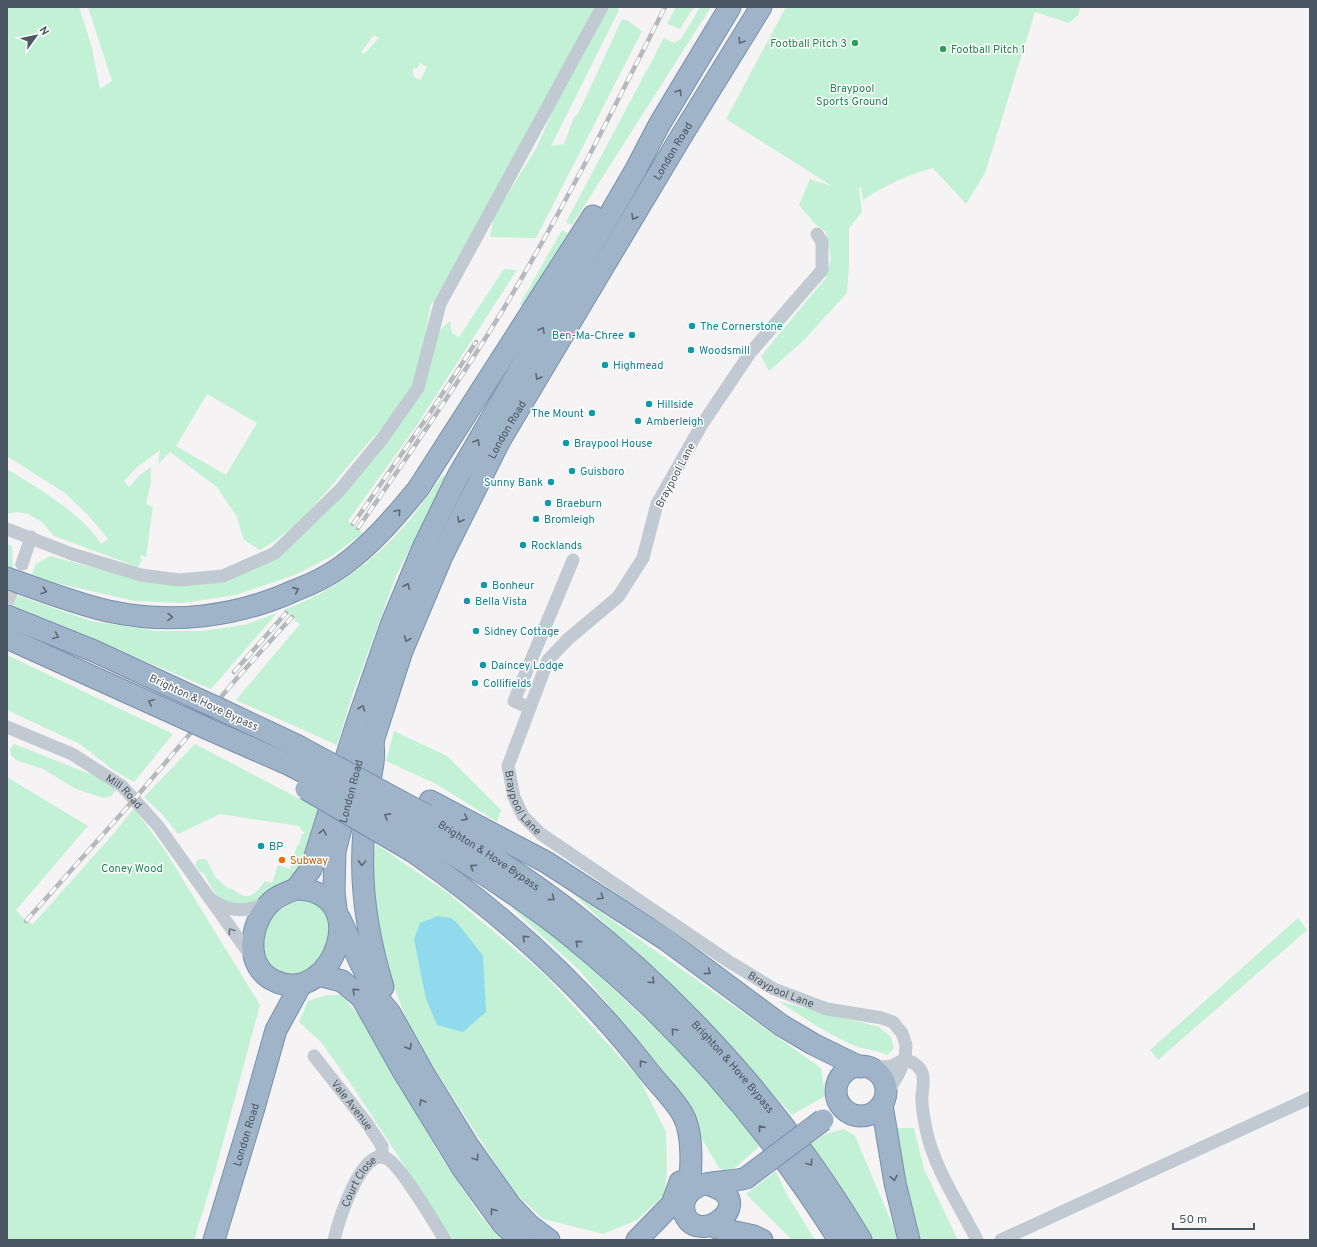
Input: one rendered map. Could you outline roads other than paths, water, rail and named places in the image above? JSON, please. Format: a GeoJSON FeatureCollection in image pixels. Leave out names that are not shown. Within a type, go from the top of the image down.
{"type":"FeatureCollection","features":[{"type":"Feature","properties":{"kind":"highway","name":"London Road"},"geometry":{"type":"LineString","coordinates":[[296,889],[311,869],[362,708],[391,625],[423,548],[458,476],[635,172],[659,125],[730,7]]}},
{"type":"Feature","properties":{"kind":"highway","name":"London Road"},"geometry":{"type":"LineString","coordinates":[[338,915],[334,878],[335,850],[360,756],[373,741],[402,651],[442,556],[497,446],[682,135],[761,7]]}},
{"type":"Feature","properties":{"kind":"highway"},"geometry":{"type":"LineString","coordinates":[[14,571],[108,611],[153,617],[193,618],[238,611],[271,602],[310,584],[342,566],[384,529],[418,489],[625,165],[659,125]]}},
{"type":"Feature","properties":{"kind":"highway","name":"Brighton & Hove Bypass"},"geometry":{"type":"LineString","coordinates":[[7,616],[94,651],[298,746],[362,768],[422,825],[572,938],[622,980],[668,1024],[719,1078],[762,1130],[804,1185],[839,1240]]}},
{"type":"Feature","properties":{"kind":"highway","name":"Brighton & Hove Bypass"},"geometry":{"type":"LineString","coordinates":[[7,638],[208,729],[288,772],[484,850],[575,915],[675,1003],[718,1049],[785,1128],[825,1183],[861,1240]]}},
{"type":"Feature","properties":{"kind":"highway"},"geometry":{"type":"LineString","coordinates":[[373,741],[375,761],[368,787],[361,868],[363,902],[372,952],[390,1013]]}},
{"type":"Feature","properties":{"kind":"highway"},"geometry":{"type":"LineString","coordinates":[[422,825],[546,862],[665,939],[781,1025],[813,1044],[865,1067],[883,1079],[884,1100],[895,1183],[909,1240]]}},
{"type":"Feature","properties":{"kind":"highway"},"geometry":{"type":"LineString","coordinates":[[422,825],[460,884],[509,924],[554,964],[599,1011],[683,1115],[691,1156],[693,1194],[686,1220],[696,1229],[709,1228],[754,1236],[762,1240]]}},
{"type":"Feature","properties":{"kind":"highway"},"geometry":{"type":"LineString","coordinates":[[338,915],[341,937],[338,945],[327,965],[318,975],[300,986],[289,987],[268,978],[255,962],[253,953],[254,936],[259,921],[272,902],[296,889],[313,891],[321,895],[338,915],[376,996],[390,1013],[424,1074],[500,1192],[529,1225],[549,1240]]}},
{"type":"Feature","properties":{"kind":"highway"},"geometry":{"type":"LineString","coordinates":[[318,975],[342,981],[362,998],[403,1071],[463,1169],[502,1223],[519,1240]]}},
{"type":"Feature","properties":{"kind":"highway","name":"London Road"},"geometry":{"type":"LineString","coordinates":[[268,978],[274,990],[276,1005],[276,1030]]}},
{"type":"Feature","properties":{"kind":"highway","name":"London Road"},"geometry":{"type":"LineString","coordinates":[[214,1240],[276,1030],[300,986]]}},
{"type":"Feature","properties":{"kind":"highway"},"geometry":{"type":"LineString","coordinates":[[865,1067],[846,1072],[841,1077],[838,1083],[844,1106],[864,1116],[871,1114],[884,1100]]}},
{"type":"Feature","properties":{"kind":"highway"},"geometry":{"type":"LineString","coordinates":[[637,1240],[672,1204],[680,1180],[682,1164],[679,1132],[676,1117],[666,1094]]}},
{"type":"Feature","properties":{"kind":"highway"},"geometry":{"type":"LineString","coordinates":[[646,1240],[663,1229],[693,1194],[737,1182],[746,1178],[844,1106]]}},
{"type":"Feature","properties":{"kind":"highway"},"geometry":{"type":"LineString","coordinates":[[709,1228],[746,1178]]}},
{"type":"Feature","properties":{"kind":"highway"},"geometry":{"type":"LineString","coordinates":[[693,1194],[719,1189],[724,1193],[729,1204],[709,1228]]}},
{"type":"Feature","properties":{"kind":"street"},"geometry":{"type":"LineString","coordinates":[[7,529],[72,554],[141,575],[179,580],[223,576],[275,553],[340,490],[382,439],[418,388],[440,304],[602,7]]}},
{"type":"Feature","properties":{"kind":"street","name":"Braypool Lane"},"geometry":{"type":"LineString","coordinates":[[817,234],[822,242],[822,270],[750,353],[710,411],[657,504],[643,558],[618,597],[568,639],[548,660],[508,766],[514,797],[523,816],[541,834],[728,961],[774,989],[827,1009],[882,1018],[893,1022],[905,1038],[905,1059],[884,1100]]}},
{"type":"Feature","properties":{"kind":"street"},"geometry":{"type":"LineString","coordinates":[[14,571],[31,538]]}},
{"type":"Feature","properties":{"kind":"street"},"geometry":{"type":"LineString","coordinates":[[530,708],[514,701],[573,560]]}},
{"type":"Feature","properties":{"kind":"street","name":"Mill Road"},"geometry":{"type":"LineString","coordinates":[[7,727],[72,754],[122,786],[158,826],[255,962]]}},
{"type":"Feature","properties":{"kind":"street","name":"Mill Road"},"geometry":{"type":"LineString","coordinates":[[208,897],[219,905],[234,910],[255,908],[272,902]]}},
{"type":"Feature","properties":{"kind":"street","name":"Vale Avenue"},"geometry":{"type":"LineString","coordinates":[[314,1056],[366,1122],[382,1146],[382,1157]]}},
{"type":"Feature","properties":{"kind":"street"},"geometry":{"type":"LineString","coordinates":[[865,1067],[892,1066],[905,1059],[916,1064],[924,1077],[923,1109],[926,1130],[932,1150],[977,1240]]}},
{"type":"Feature","properties":{"kind":"street"},"geometry":{"type":"LineString","coordinates":[[1001,1240],[1310,1098]]}},
{"type":"Feature","properties":{"kind":"street","name":"Court Close"},"geometry":{"type":"LineString","coordinates":[[334,1240],[340,1217],[362,1172],[375,1158],[382,1157],[387,1158],[402,1174],[445,1240]]}},
{"type":"Feature","properties":{"kind":"water"},"geometry":{"type":"Polygon","coordinates":[[[438,916],[451,918],[458,924],[483,956],[486,1012],[463,1032],[437,1025],[426,999],[414,939],[420,923],[438,916]]]}},
{"type":"Feature","properties":{"kind":"tunnel"},"geometry":{"type":"LineString","coordinates":[[7,603],[22,564]]}},
{"type":"Feature","properties":{"kind":"railway"},"geometry":{"type":"LineString","coordinates":[[358,528],[449,395],[484,341],[523,276],[586,162],[665,7]]}},
{"type":"Feature","properties":{"kind":"railway"},"geometry":{"type":"LineString","coordinates":[[353,524],[428,416],[476,342]]}},
{"type":"Feature","properties":{"kind":"railway"},"geometry":{"type":"LineString","coordinates":[[234,672],[286,613]]}},
{"type":"Feature","properties":{"kind":"railway"},"geometry":{"type":"LineString","coordinates":[[26,921],[138,795],[238,677],[292,617]]}},
{"type":"Feature","properties":{"kind":"place","name":"Football Pitch 3"},"geometry":{"type":"Point","coordinates":[855,43]}},
{"type":"Feature","properties":{"kind":"place","name":"Football Pitch 1"},"geometry":{"type":"Point","coordinates":[943,49]}},
{"type":"Feature","properties":{"kind":"place","name":"The Cornerstone"},"geometry":{"type":"Point","coordinates":[692,326]}},
{"type":"Feature","properties":{"kind":"place","name":"Ben-Ma-Chree"},"geometry":{"type":"Point","coordinates":[632,335]}},
{"type":"Feature","properties":{"kind":"place","name":"Woodsmill"},"geometry":{"type":"Point","coordinates":[691,350]}},
{"type":"Feature","properties":{"kind":"place","name":"Highmead"},"geometry":{"type":"Point","coordinates":[605,365]}},
{"type":"Feature","properties":{"kind":"place","name":"Hillside"},"geometry":{"type":"Point","coordinates":[649,404]}},
{"type":"Feature","properties":{"kind":"place","name":"The Mount"},"geometry":{"type":"Point","coordinates":[592,413]}},
{"type":"Feature","properties":{"kind":"place","name":"Amberleigh"},"geometry":{"type":"Point","coordinates":[638,421]}},
{"type":"Feature","properties":{"kind":"place","name":"Braypool House"},"geometry":{"type":"Point","coordinates":[566,443]}},
{"type":"Feature","properties":{"kind":"place","name":"Guisboro"},"geometry":{"type":"Point","coordinates":[572,471]}},
{"type":"Feature","properties":{"kind":"place","name":"Sunny Bank"},"geometry":{"type":"Point","coordinates":[551,482]}},
{"type":"Feature","properties":{"kind":"place","name":"Braeburn"},"geometry":{"type":"Point","coordinates":[548,503]}},
{"type":"Feature","properties":{"kind":"place","name":"Bromleigh"},"geometry":{"type":"Point","coordinates":[536,519]}},
{"type":"Feature","properties":{"kind":"place","name":"Rocklands"},"geometry":{"type":"Point","coordinates":[523,545]}},
{"type":"Feature","properties":{"kind":"place","name":"Bonheur"},"geometry":{"type":"Point","coordinates":[484,585]}},
{"type":"Feature","properties":{"kind":"place","name":"Bella Vista"},"geometry":{"type":"Point","coordinates":[467,601]}},
{"type":"Feature","properties":{"kind":"place","name":"Sidney Cottage"},"geometry":{"type":"Point","coordinates":[476,631]}},
{"type":"Feature","properties":{"kind":"place","name":"Daincey Lodge"},"geometry":{"type":"Point","coordinates":[483,665]}},
{"type":"Feature","properties":{"kind":"place","name":"Collifields"},"geometry":{"type":"Point","coordinates":[475,683]}},
{"type":"Feature","properties":{"kind":"place","name":"BP"},"geometry":{"type":"Point","coordinates":[261,846]}},
{"type":"Feature","properties":{"kind":"place","name":"Subway"},"geometry":{"type":"Point","coordinates":[282,860]}},
{"type":"Feature","properties":{"kind":"park label","name":"Braypool Sports Ground"},"geometry":{"type":"Point","coordinates":[852,94]}},
{"type":"Feature","properties":{"kind":"park label","name":"Coney Wood"},"geometry":{"type":"Point","coordinates":[132,868]}}]}
